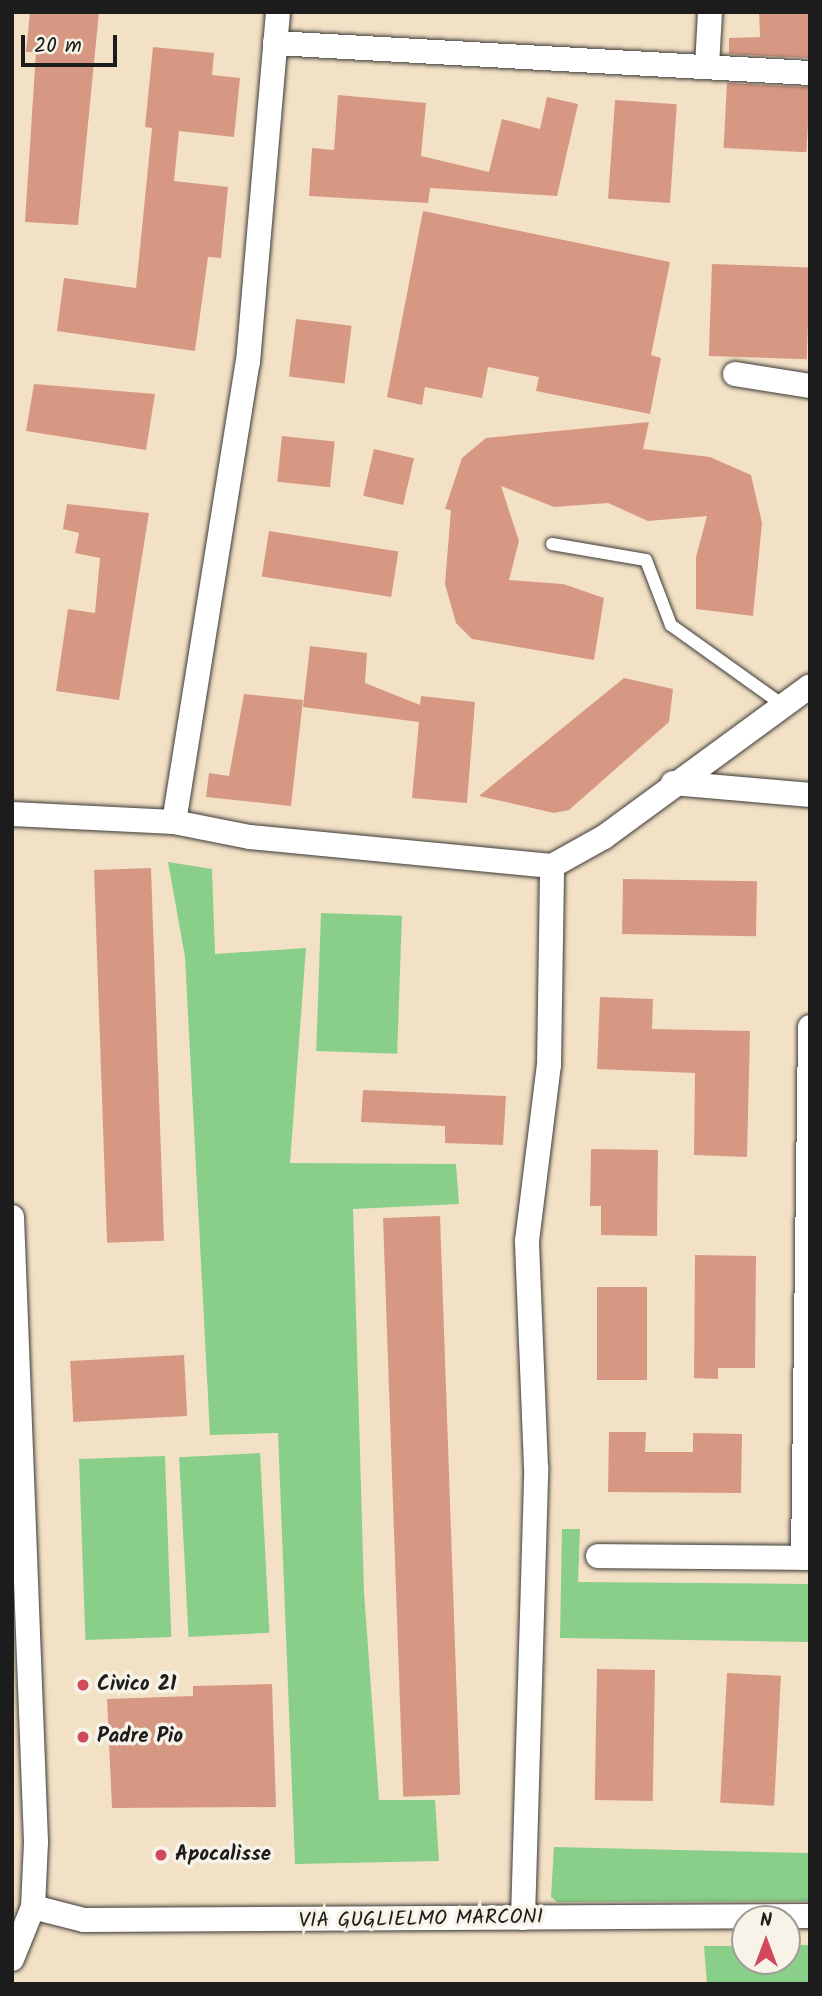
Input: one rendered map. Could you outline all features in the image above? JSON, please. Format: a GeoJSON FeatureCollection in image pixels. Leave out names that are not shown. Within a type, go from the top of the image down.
{"type":"FeatureCollection","features":[{"type":"Feature","properties":{"kind":"street"},"geometry":{"type":"LineString","coordinates":[[174,822],[248,362],[278,12]]}},
{"type":"Feature","properties":{"kind":"street"},"geometry":{"type":"LineString","coordinates":[[707,66],[710,12]]}},
{"type":"Feature","properties":{"kind":"street"},"geometry":{"type":"LineString","coordinates":[[275,43],[810,73]]}},
{"type":"Feature","properties":{"kind":"street"},"geometry":{"type":"LineString","coordinates":[[735,374],[810,386]]}},
{"type":"Feature","properties":{"kind":"street"},"geometry":{"type":"LineString","coordinates":[[12,814],[174,822],[250,837],[552,866],[604,837],[780,703],[810,686]]}},
{"type":"Feature","properties":{"kind":"street"},"geometry":{"type":"LineString","coordinates":[[673,783],[810,795]]}},
{"type":"Feature","properties":{"kind":"street"},"geometry":{"type":"LineString","coordinates":[[523,1918],[536,1467],[527,1241],[549,1065],[552,866]]}},
{"type":"Feature","properties":{"kind":"street"},"geometry":{"type":"LineString","coordinates":[[598,1556],[806,1558],[810,1027]]}},
{"type":"Feature","properties":{"kind":"street"},"geometry":{"type":"LineString","coordinates":[[12,1217],[36,1828],[33,1907],[12,1959]]}},
{"type":"Feature","properties":{"kind":"street","name":"VIA GUGLIELMO MARCONI"},"geometry":{"type":"LineString","coordinates":[[33,1907],[84,1920],[810,1916]]}},
{"type":"Feature","properties":{"kind":"lane"},"geometry":{"type":"LineString","coordinates":[[552,544],[646,559],[671,625],[780,703]]}},
{"type":"Feature","properties":{"kind":"green space"},"geometry":{"type":"Polygon","coordinates":[[[168,862],[212,869],[215,954],[306,948],[290,1163],[456,1164],[459,1204],[353,1209],[364,1592],[379,1800],[435,1800],[439,1861],[295,1864],[278,1433],[210,1435],[185,957],[168,862]]]}},
{"type":"Feature","properties":{"kind":"green space"},"geometry":{"type":"Polygon","coordinates":[[[321,913],[402,916],[397,1054],[316,1051],[321,913]]]}},
{"type":"Feature","properties":{"kind":"green space"},"geometry":{"type":"Polygon","coordinates":[[[260,1453],[269,1633],[189,1637],[179,1457],[260,1453]]]}},
{"type":"Feature","properties":{"kind":"green space"},"geometry":{"type":"Polygon","coordinates":[[[165,1456],[171,1637],[85,1640],[79,1459],[165,1456]]]}},
{"type":"Feature","properties":{"kind":"green space"},"geometry":{"type":"Polygon","coordinates":[[[562,1529],[580,1529],[578,1582],[810,1584],[810,1642],[560,1638],[562,1529]]]}},
{"type":"Feature","properties":{"kind":"green space"},"geometry":{"type":"Polygon","coordinates":[[[554,1847],[810,1853],[810,1901],[557,1902],[551,1897],[554,1847]]]}},
{"type":"Feature","properties":{"kind":"green space"},"geometry":{"type":"Polygon","coordinates":[[[801,1945],[810,1945],[810,1984],[707,1984],[704,1946],[731,1946],[731,1975],[801,1975],[801,1945]]]}},
{"type":"Feature","properties":{"kind":"building"},"geometry":{"type":"Polygon","coordinates":[[[30,12],[99,12],[78,225],[25,222],[36,52],[26,52],[30,12]]]}},
{"type":"Feature","properties":{"kind":"building"},"geometry":{"type":"Polygon","coordinates":[[[759,12],[810,12],[810,58],[729,54],[729,38],[760,37],[759,12]]]}},
{"type":"Feature","properties":{"kind":"building"},"geometry":{"type":"Polygon","coordinates":[[[153,47],[214,53],[212,75],[240,78],[234,137],[179,131],[174,181],[228,187],[221,258],[208,257],[195,351],[57,331],[64,278],[136,288],[152,128],[145,127],[153,47]]]}},
{"type":"Feature","properties":{"kind":"building"},"geometry":{"type":"Polygon","coordinates":[[[727,83],[810,87],[806,152],[724,148],[727,83]]]}},
{"type":"Feature","properties":{"kind":"building"},"geometry":{"type":"Polygon","coordinates":[[[338,95],[426,103],[421,156],[489,172],[502,119],[540,129],[547,97],[578,104],[557,196],[430,188],[428,203],[309,196],[312,148],[334,150],[338,95]]]}},
{"type":"Feature","properties":{"kind":"building"},"geometry":{"type":"Polygon","coordinates":[[[615,100],[677,104],[670,203],[608,199],[615,100]]]}},
{"type":"Feature","properties":{"kind":"building"},"geometry":{"type":"Polygon","coordinates":[[[423,211],[670,262],[651,355],[661,358],[650,414],[536,391],[539,377],[488,367],[482,398],[425,387],[422,405],[387,397],[423,211]]]}},
{"type":"Feature","properties":{"kind":"building"},"geometry":{"type":"Polygon","coordinates":[[[712,264],[810,267],[807,359],[709,356],[712,264]]]}},
{"type":"Feature","properties":{"kind":"building"},"geometry":{"type":"Polygon","coordinates":[[[296,319],[352,326],[345,383],[289,377],[296,319]]]}},
{"type":"Feature","properties":{"kind":"building"},"geometry":{"type":"Polygon","coordinates":[[[34,384],[155,394],[146,450],[26,431],[34,384]]]}},
{"type":"Feature","properties":{"kind":"building"},"geometry":{"type":"Polygon","coordinates":[[[649,422],[643,449],[710,457],[751,475],[762,523],[753,616],[696,609],[696,557],[707,516],[648,521],[608,503],[554,507],[501,486],[519,541],[509,580],[563,584],[604,598],[594,660],[472,639],[456,623],[445,584],[451,510],[445,509],[462,458],[486,438],[649,422]]]}},
{"type":"Feature","properties":{"kind":"building"},"geometry":{"type":"Polygon","coordinates":[[[282,436],[335,442],[330,487],[277,482],[282,436]]]}},
{"type":"Feature","properties":{"kind":"building"},"geometry":{"type":"Polygon","coordinates":[[[374,449],[414,458],[403,505],[363,496],[374,449]]]}},
{"type":"Feature","properties":{"kind":"building"},"geometry":{"type":"Polygon","coordinates":[[[67,504],[149,513],[119,700],[56,691],[68,609],[95,613],[100,558],[75,553],[79,533],[63,529],[67,504]]]}},
{"type":"Feature","properties":{"kind":"building"},"geometry":{"type":"Polygon","coordinates":[[[269,531],[398,551],[391,597],[262,576],[269,531]]]}},
{"type":"Feature","properties":{"kind":"building"},"geometry":{"type":"Polygon","coordinates":[[[310,646],[367,653],[365,683],[420,705],[421,696],[475,702],[467,803],[412,798],[419,722],[303,707],[310,646]]]}},
{"type":"Feature","properties":{"kind":"building"},"geometry":{"type":"Polygon","coordinates":[[[624,678],[673,689],[669,722],[569,810],[554,813],[479,796],[624,678]]]}},
{"type":"Feature","properties":{"kind":"building"},"geometry":{"type":"Polygon","coordinates":[[[244,694],[303,700],[291,806],[206,797],[209,773],[229,776],[244,694]]]}},
{"type":"Feature","properties":{"kind":"building"},"geometry":{"type":"Polygon","coordinates":[[[151,868],[164,1241],[107,1243],[94,870],[151,868]]]}},
{"type":"Feature","properties":{"kind":"building"},"geometry":{"type":"Polygon","coordinates":[[[623,879],[757,881],[756,936],[622,934],[623,879]]]}},
{"type":"Feature","properties":{"kind":"building"},"geometry":{"type":"Polygon","coordinates":[[[600,997],[653,999],[652,1029],[750,1031],[747,1157],[694,1155],[695,1073],[597,1069],[600,997]]]}},
{"type":"Feature","properties":{"kind":"building"},"geometry":{"type":"Polygon","coordinates":[[[363,1090],[506,1096],[503,1145],[445,1143],[445,1126],[361,1122],[363,1090]]]}},
{"type":"Feature","properties":{"kind":"building"},"geometry":{"type":"Polygon","coordinates":[[[591,1149],[658,1150],[657,1236],[601,1235],[601,1206],[590,1206],[591,1149]]]}},
{"type":"Feature","properties":{"kind":"building"},"geometry":{"type":"Polygon","coordinates":[[[440,1216],[460,1795],[403,1797],[383,1218],[440,1216]]]}},
{"type":"Feature","properties":{"kind":"building"},"geometry":{"type":"Polygon","coordinates":[[[695,1255],[756,1256],[755,1368],[718,1368],[718,1379],[694,1378],[695,1255]]]}},
{"type":"Feature","properties":{"kind":"building"},"geometry":{"type":"Polygon","coordinates":[[[597,1287],[647,1287],[647,1380],[597,1380],[597,1287]]]}},
{"type":"Feature","properties":{"kind":"building"},"geometry":{"type":"Polygon","coordinates":[[[184,1355],[187,1416],[73,1422],[70,1361],[184,1355]]]}},
{"type":"Feature","properties":{"kind":"building"},"geometry":{"type":"Polygon","coordinates":[[[609,1432],[646,1432],[645,1452],[693,1452],[693,1433],[742,1434],[741,1493],[608,1492],[609,1432]]]}},
{"type":"Feature","properties":{"kind":"building"},"geometry":{"type":"Polygon","coordinates":[[[597,1669],[655,1670],[653,1801],[595,1800],[597,1669]]]}},
{"type":"Feature","properties":{"kind":"building"},"geometry":{"type":"Polygon","coordinates":[[[727,1673],[781,1676],[774,1806],[720,1803],[727,1673]]]}},
{"type":"Feature","properties":{"kind":"building"},"geometry":{"type":"Polygon","coordinates":[[[272,1684],[276,1807],[112,1808],[107,1699],[193,1696],[193,1686],[272,1684]]]}},
{"type":"Feature","properties":{"kind":"place","name":"Civico 21"},"geometry":{"type":"Point","coordinates":[83,1685]}},
{"type":"Feature","properties":{"kind":"place","name":"Padre Pio"},"geometry":{"type":"Point","coordinates":[83,1737]}},
{"type":"Feature","properties":{"kind":"place","name":"Apocalisse"},"geometry":{"type":"Point","coordinates":[161,1855]}}]}
